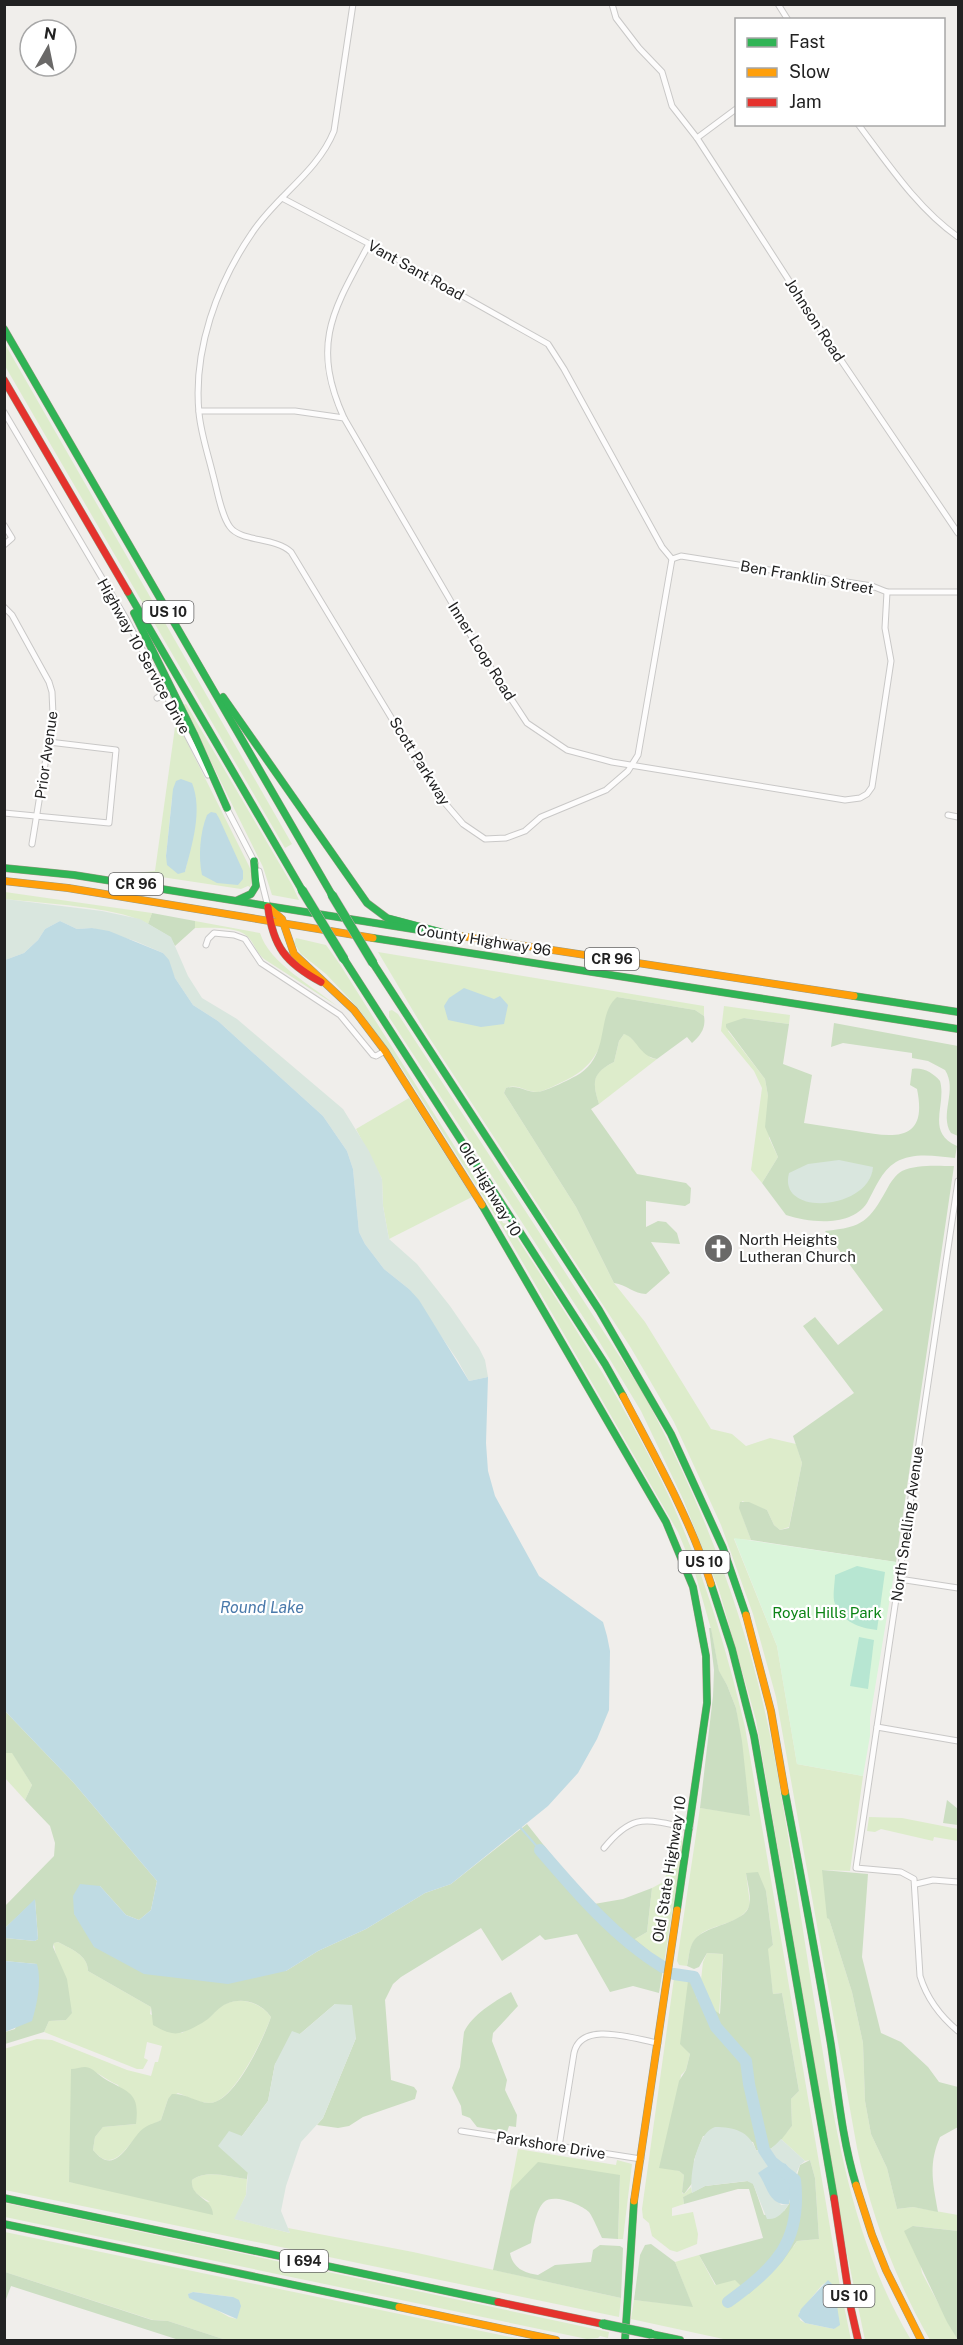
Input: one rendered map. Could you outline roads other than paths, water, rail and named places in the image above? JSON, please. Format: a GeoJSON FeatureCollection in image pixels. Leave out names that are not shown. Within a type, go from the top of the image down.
{"type":"FeatureCollection","features":[{"type":"Feature","properties":{"kind":"main road","name":"US 10"},"geometry":{"type":"LineString","coordinates":[[4,329],[373,963],[599,1310],[671,1434],[723,1548],[749,1625],[771,1711],[850,2164],[863,2209],[886,2270],[921,2340]]}},
{"type":"Feature","properties":{"kind":"main road","name":"US 10"},"geometry":{"type":"LineString","coordinates":[[4,380],[302,890],[606,1364],[669,1482],[705,1564],[732,1649],[754,1736],[858,2340]]}},
{"type":"Feature","properties":{"kind":"main road"},"geometry":{"type":"LineString","coordinates":[[113,567],[227,808]]}},
{"type":"Feature","properties":{"kind":"main road"},"geometry":{"type":"LineString","coordinates":[[193,655],[368,903],[387,918],[448,934]]}},
{"type":"Feature","properties":{"kind":"main road"},"geometry":{"type":"LineString","coordinates":[[224,899],[237,900],[254,892],[257,879],[254,861]]}},
{"type":"Feature","properties":{"kind":"main road","name":"County Highway 96"},"geometry":{"type":"LineString","coordinates":[[4,868],[74,875],[268,907],[958,1012]]}},
{"type":"Feature","properties":{"kind":"main road","name":"County Highway 96"},"geometry":{"type":"LineString","coordinates":[[4,881],[68,888],[270,922],[958,1029]]}},
{"type":"Feature","properties":{"kind":"main road","name":"Old Highway 10"},"geometry":{"type":"LineString","coordinates":[[268,907],[275,942],[286,958],[306,974],[327,984]]}},
{"type":"Feature","properties":{"kind":"main road","name":"Old Highway 10"},"geometry":{"type":"LineString","coordinates":[[268,907],[284,924],[294,954],[354,1010],[385,1052],[487,1211],[609,1422]]}},
{"type":"Feature","properties":{"kind":"main road","name":"Old State Highway 10"},"geometry":{"type":"LineString","coordinates":[[609,1422],[686,1564],[699,1610],[706,1654],[707,1699],[641,2159],[630,2245],[625,2340]]}},
{"type":"Feature","properties":{"kind":"main road","name":"I 694"},"geometry":{"type":"LineString","coordinates":[[4,2198],[680,2340]]}},
{"type":"Feature","properties":{"kind":"main road","name":"I 694"},"geometry":{"type":"LineString","coordinates":[[4,2224],[556,2340]]}},
{"type":"Feature","properties":{"kind":"street"},"geometry":{"type":"LineString","coordinates":[[344,418],[296,411],[199,411],[202,356],[226,279],[252,232],[320,157],[328,146],[334,131],[353,4]]}},
{"type":"Feature","properties":{"kind":"street","name":"Johnson Road"},"geometry":{"type":"LineString","coordinates":[[612,4],[616,18],[639,48],[662,72],[672,106],[698,138],[828,341],[958,533]]}},
{"type":"Feature","properties":{"kind":"street"},"geometry":{"type":"LineString","coordinates":[[778,4],[787,18]]}},
{"type":"Feature","properties":{"kind":"street"},"geometry":{"type":"LineString","coordinates":[[698,138],[735,110]]}},
{"type":"Feature","properties":{"kind":"street"},"geometry":{"type":"LineString","coordinates":[[860,126],[924,207],[943,227],[958,237]]}},
{"type":"Feature","properties":{"kind":"street","name":"Vant Sant Road"},"geometry":{"type":"LineString","coordinates":[[282,198],[548,344],[662,547],[672,559]]}},
{"type":"Feature","properties":{"kind":"street","name":"Inner Loop Road"},"geometry":{"type":"LineString","coordinates":[[369,244],[339,298],[331,321],[328,340],[330,379],[334,397],[344,418],[481,652],[527,723],[567,750],[633,765],[845,800],[860,798],[872,787],[891,661],[885,628],[887,592]]}},
{"type":"Feature","properties":{"kind":"street","name":"Scott Parkway"},"geometry":{"type":"LineString","coordinates":[[199,411],[202,435],[230,526],[238,534],[283,544],[291,552],[438,795],[463,824],[484,839],[506,838],[525,831],[541,817],[606,790],[633,765]]}},
{"type":"Feature","properties":{"kind":"street","name":"Highway 10 Service Drive"},"geometry":{"type":"LineString","coordinates":[[4,412],[125,617],[227,808],[254,861],[268,907]]}},
{"type":"Feature","properties":{"kind":"street"},"geometry":{"type":"LineString","coordinates":[[4,525],[12,538],[4,545]]}},
{"type":"Feature","properties":{"kind":"street","name":"Ben Franklin Street"},"geometry":{"type":"LineString","coordinates":[[672,559],[681,556],[703,559],[872,586],[887,592],[958,592]]}},
{"type":"Feature","properties":{"kind":"street"},"geometry":{"type":"LineString","coordinates":[[633,765],[638,755],[672,559]]}},
{"type":"Feature","properties":{"kind":"street","name":"Prior Avenue"},"geometry":{"type":"LineString","coordinates":[[4,607],[12,615],[49,682],[52,692],[49,742],[32,844]]}},
{"type":"Feature","properties":{"kind":"street"},"geometry":{"type":"LineString","coordinates":[[157,698],[165,694]]}},
{"type":"Feature","properties":{"kind":"street"},"geometry":{"type":"LineString","coordinates":[[4,813],[109,823],[116,750],[49,742]]}},
{"type":"Feature","properties":{"kind":"street"},"geometry":{"type":"LineString","coordinates":[[948,815],[958,817]]}},
{"type":"Feature","properties":{"kind":"street"},"geometry":{"type":"LineString","coordinates":[[206,945],[214,933],[240,936],[245,939],[261,963],[340,1015],[373,1055],[379,1056],[385,1052]]}},
{"type":"Feature","properties":{"kind":"street","name":"North Snelling Avenue"},"geometry":{"type":"LineString","coordinates":[[916,1884],[914,1879],[902,1872],[856,1868],[958,1181]]}},
{"type":"Feature","properties":{"kind":"street"},"geometry":{"type":"LineString","coordinates":[[899,1579],[958,1588]]}},
{"type":"Feature","properties":{"kind":"street"},"geometry":{"type":"LineString","coordinates":[[877,1727],[958,1741]]}},
{"type":"Feature","properties":{"kind":"street"},"geometry":{"type":"LineString","coordinates":[[604,1848],[621,1828],[634,1822],[647,1821],[690,1828]]}},
{"type":"Feature","properties":{"kind":"street"},"geometry":{"type":"LineString","coordinates":[[958,1882],[933,1880],[916,1884],[920,1976],[937,2010],[958,2031]]}},
{"type":"Feature","properties":{"kind":"street"},"geometry":{"type":"LineString","coordinates":[[559,2147],[574,2053],[579,2041],[589,2035],[601,2033],[658,2043]]}},
{"type":"Feature","properties":{"kind":"street","name":"Parkshore Drive"},"geometry":{"type":"LineString","coordinates":[[461,2131],[641,2159]]}},
{"type":"Feature","properties":{"kind":"water"},"geometry":{"type":"Polygon","coordinates":[[[181,779],[192,783],[197,804],[193,839],[185,872],[178,874],[167,865],[166,856],[173,789],[176,781],[181,779]]]}},
{"type":"Feature","properties":{"kind":"water"},"geometry":{"type":"Polygon","coordinates":[[[211,812],[216,813],[219,818],[243,871],[243,879],[238,885],[217,883],[202,875],[201,837],[207,815],[211,812]]]}},
{"type":"Feature","properties":{"kind":"water","name":"Round Lake"},"geometry":{"type":"Polygon","coordinates":[[[60,921],[77,929],[92,928],[109,931],[163,953],[169,960],[175,978],[193,1005],[218,1021],[323,1116],[347,1151],[353,1169],[359,1232],[365,1244],[384,1269],[419,1300],[469,1381],[488,1377],[486,1443],[488,1471],[495,1496],[539,1576],[603,1622],[610,1651],[609,1710],[597,1739],[578,1773],[548,1806],[451,1884],[425,1893],[366,1929],[318,1951],[286,1971],[228,1984],[144,1974],[94,1947],[74,1914],[73,1896],[80,1884],[100,1886],[126,1915],[139,1920],[151,1910],[157,1881],[73,1782],[5,1711],[5,960],[24,953],[38,940],[45,929],[60,921]]]}},
{"type":"Feature","properties":{"kind":"water"},"geometry":{"type":"Polygon","coordinates":[[[464,988],[494,999],[500,996],[508,1005],[504,1024],[481,1027],[448,1020],[444,1006],[449,998],[464,988]]]}},
{"type":"Feature","properties":{"kind":"water"},"geometry":{"type":"Polygon","coordinates":[[[35,1899],[38,1939],[35,1941],[5,1938],[5,1928],[35,1899]]]}},
{"type":"Feature","properties":{"kind":"water"},"geometry":{"type":"Polygon","coordinates":[[[5,1961],[37,1964],[39,1985],[32,2021],[5,2032],[5,1961]]]}},
{"type":"Feature","properties":{"kind":"water"},"geometry":{"type":"Polygon","coordinates":[[[774,2160],[786,2164],[795,2176],[789,2204],[782,2204],[773,2199],[758,2173],[774,2160]]]}},
{"type":"Feature","properties":{"kind":"water"},"geometry":{"type":"Polygon","coordinates":[[[828,2280],[834,2286],[840,2325],[834,2329],[805,2323],[798,2316],[801,2309],[828,2280]]]}},
{"type":"Feature","properties":{"kind":"water"},"geometry":{"type":"Polygon","coordinates":[[[193,2292],[233,2297],[239,2300],[241,2306],[237,2319],[189,2298],[188,2294],[193,2292]]]}},
{"type":"Feature","properties":{"kind":"waterway"},"geometry":{"type":"LineString","coordinates":[[520,1827],[540,1850]]}},
{"type":"Feature","properties":{"kind":"waterway"},"geometry":{"type":"LineString","coordinates":[[540,1850],[612,1928],[663,1967]]}},
{"type":"Feature","properties":{"kind":"waterway"},"geometry":{"type":"LineString","coordinates":[[674,1974],[694,1977],[716,2027],[746,2061],[764,2150],[772,2162],[795,2180],[796,2202],[790,2237],[782,2251],[760,2277],[728,2302]]}},
{"type":"Feature","properties":{"kind":"place","name":"North Heights Lutheran Church"},"geometry":{"type":"Point","coordinates":[718,1248]}},
{"type":"Feature","properties":{"kind":"park label","name":"Royal Hills Park"},"geometry":{"type":"Point","coordinates":[827,1612]}}]}
